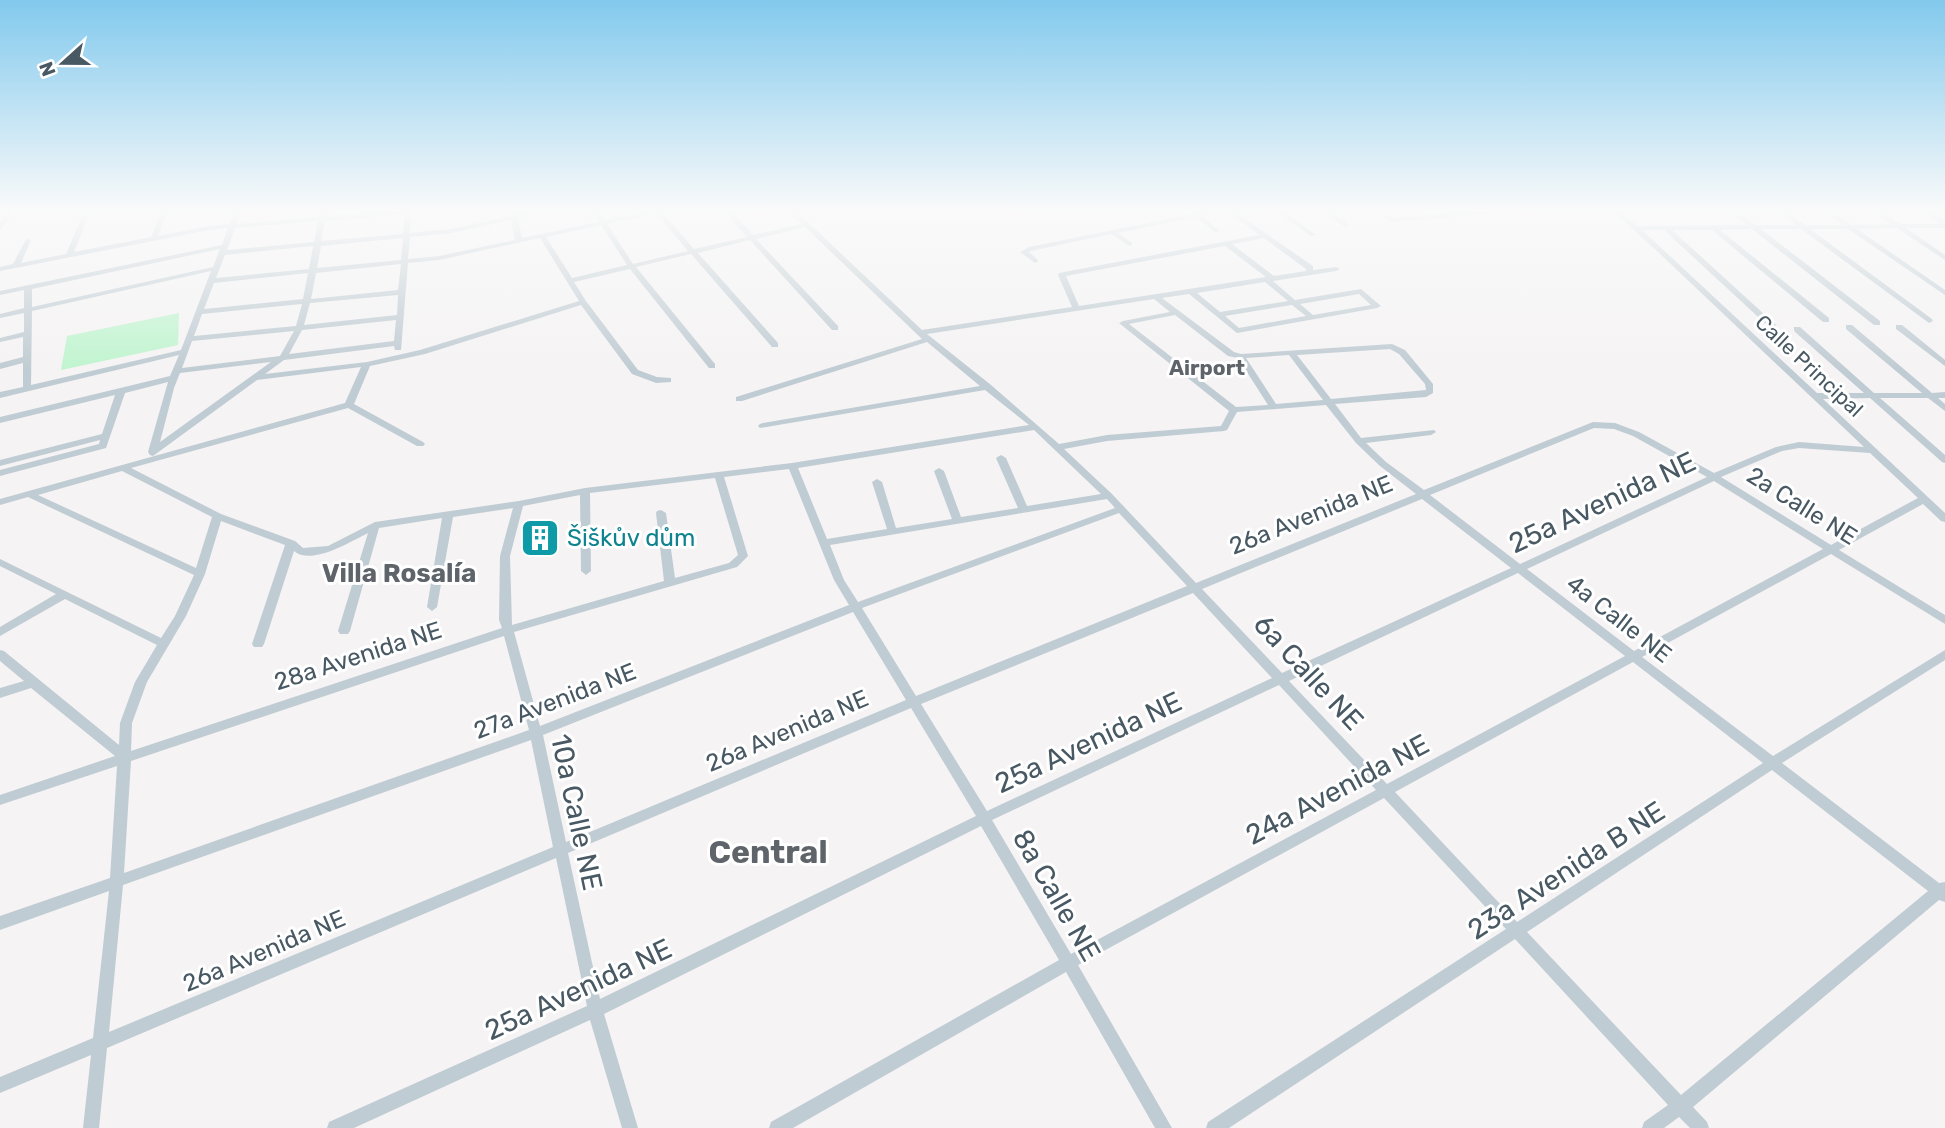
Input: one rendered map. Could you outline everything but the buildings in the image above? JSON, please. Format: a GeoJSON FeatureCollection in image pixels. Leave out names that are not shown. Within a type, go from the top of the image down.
{"type":"FeatureCollection","features":[{"type":"Feature","properties":{"kind":"street"},"geometry":{"type":"LineString","coordinates":[[0,269],[23,265]]}},
{"type":"Feature","properties":{"kind":"street"},"geometry":{"type":"LineString","coordinates":[[0,293],[143,265]]}},
{"type":"Feature","properties":{"kind":"street"},"geometry":{"type":"LineString","coordinates":[[152,456],[176,375],[218,265]]}},
{"type":"Feature","properties":{"kind":"street"},"geometry":{"type":"LineString","coordinates":[[152,456],[283,358],[299,328],[314,265]]}},
{"type":"Feature","properties":{"kind":"street"},"geometry":{"type":"LineString","coordinates":[[212,281],[385,265]]}},
{"type":"Feature","properties":{"kind":"street"},"geometry":{"type":"LineString","coordinates":[[397,358],[404,265]]}},
{"type":"Feature","properties":{"kind":"street"},"geometry":{"type":"LineString","coordinates":[[559,265],[635,372],[656,380],[668,380]]}},
{"type":"Feature","properties":{"kind":"street"},"geometry":{"type":"LineString","coordinates":[[569,281],[642,265]]}},
{"type":"Feature","properties":{"kind":"street"},"geometry":{"type":"LineString","coordinates":[[703,265],[775,345]]}},
{"type":"Feature","properties":{"kind":"street"},"geometry":{"type":"LineString","coordinates":[[775,265],[835,328]]}},
{"type":"Feature","properties":{"kind":"street","name":"6a Calle NE"},"geometry":{"type":"LineString","coordinates":[[847,265],[924,336],[1036,427],[1109,496],[1701,1128]]}},
{"type":"Feature","properties":{"kind":"street"},"geometry":{"type":"LineString","coordinates":[[1076,308],[1062,275],[1117,265]]}},
{"type":"Feature","properties":{"kind":"street"},"geometry":{"type":"LineString","coordinates":[[1252,265],[1311,317]]}},
{"type":"Feature","properties":{"kind":"street"},"geometry":{"type":"LineString","coordinates":[[1305,265],[1310,268],[1309,273]]}},
{"type":"Feature","properties":{"kind":"street","name":"Calle Principal"},"geometry":{"type":"LineString","coordinates":[[1675,265],[1944,517]]}},
{"type":"Feature","properties":{"kind":"street"},"geometry":{"type":"LineString","coordinates":[[1706,265],[1772,325]]}},
{"type":"Feature","properties":{"kind":"street"},"geometry":{"type":"LineString","coordinates":[[1759,265],[1826,320]]}},
{"type":"Feature","properties":{"kind":"street"},"geometry":{"type":"LineString","coordinates":[[1802,265],[1877,323]]}},
{"type":"Feature","properties":{"kind":"street"},"geometry":{"type":"LineString","coordinates":[[1853,265],[1928,321]]}},
{"type":"Feature","properties":{"kind":"street"},"geometry":{"type":"LineString","coordinates":[[1905,265],[1945,293]]}},
{"type":"Feature","properties":{"kind":"street"},"geometry":{"type":"LineString","coordinates":[[632,267],[712,366]]}},
{"type":"Feature","properties":{"kind":"street"},"geometry":{"type":"LineString","coordinates":[[0,316],[217,268]]}},
{"type":"Feature","properties":{"kind":"street"},"geometry":{"type":"LineString","coordinates":[[739,399],[924,336],[1076,308],[1336,269]]}},
{"type":"Feature","properties":{"kind":"street"},"geometry":{"type":"LineString","coordinates":[[27,389],[28,287]]}},
{"type":"Feature","properties":{"kind":"street"},"geometry":{"type":"LineString","coordinates":[[1190,291],[1237,331],[1377,306],[1361,291],[1219,315]]}},
{"type":"Feature","properties":{"kind":"street"},"geometry":{"type":"LineString","coordinates":[[200,312],[402,292]]}},
{"type":"Feature","properties":{"kind":"street"},"geometry":{"type":"LineString","coordinates":[[1154,296],[1231,354],[1241,356],[1392,346],[1402,352],[1429,384],[1430,391],[1426,394],[1234,410],[1123,323],[1175,313]]}},
{"type":"Feature","properties":{"kind":"street"},"geometry":{"type":"LineString","coordinates":[[255,378],[397,358],[583,302]]}},
{"type":"Feature","properties":{"kind":"street"},"geometry":{"type":"LineString","coordinates":[[190,339],[400,317]]}},
{"type":"Feature","properties":{"kind":"street"},"geometry":{"type":"LineString","coordinates":[[1849,327],[1945,408]]}},
{"type":"Feature","properties":{"kind":"street"},"geometry":{"type":"LineString","coordinates":[[1899,327],[1945,364]]}},
{"type":"Feature","properties":{"kind":"street"},"geometry":{"type":"LineString","coordinates":[[1797,329],[1945,460]]}},
{"type":"Feature","properties":{"kind":"street"},"geometry":{"type":"LineString","coordinates":[[0,340],[27,334]]}},
{"type":"Feature","properties":{"kind":"street"},"geometry":{"type":"LineString","coordinates":[[0,420],[176,375],[398,344]]}},
{"type":"Feature","properties":{"kind":"street"},"geometry":{"type":"LineString","coordinates":[[0,395],[185,351]]}},
{"type":"Feature","properties":{"kind":"street","name":"4a Calle NE"},"geometry":{"type":"LineString","coordinates":[[1290,352],[1359,441],[1421,495],[1771,764],[1943,891]]}},
{"type":"Feature","properties":{"kind":"street"},"geometry":{"type":"LineString","coordinates":[[1241,356],[1274,407]]}},
{"type":"Feature","properties":{"kind":"street"},"geometry":{"type":"LineString","coordinates":[[0,366],[27,359]]}},
{"type":"Feature","properties":{"kind":"street"},"geometry":{"type":"LineString","coordinates":[[349,405],[367,364]]}},
{"type":"Feature","properties":{"kind":"street"},"geometry":{"type":"LineString","coordinates":[[763,426],[988,387]]}},
{"type":"Feature","properties":{"kind":"street"},"geometry":{"type":"LineString","coordinates":[[0,473],[103,446],[121,390]]}},
{"type":"Feature","properties":{"kind":"street"},"geometry":{"type":"LineString","coordinates":[[1815,396],[1945,395]]}},
{"type":"Feature","properties":{"kind":"street"},"geometry":{"type":"LineString","coordinates":[[0,502],[123,468],[152,456],[349,405],[420,444]]}},
{"type":"Feature","properties":{"kind":"street"},"geometry":{"type":"LineString","coordinates":[[1058,447],[1107,438],[1224,429],[1234,410]]}},
{"type":"Feature","properties":{"kind":"street","name":"2a Calle NE"},"geometry":{"type":"LineString","coordinates":[[1593,425],[1615,426],[1636,434],[1714,477],[1945,620]]}},
{"type":"Feature","properties":{"kind":"street","name":"26a Avenida NE"},"geometry":{"type":"LineString","coordinates":[[0,1085],[912,703],[1593,425]]}},
{"type":"Feature","properties":{"kind":"street"},"geometry":{"type":"LineString","coordinates":[[123,468],[218,516],[291,543],[301,552],[330,549],[375,525],[519,505],[585,491],[792,466],[1036,427]]}},
{"type":"Feature","properties":{"kind":"street"},"geometry":{"type":"LineString","coordinates":[[1359,441],[1431,432]]}},
{"type":"Feature","properties":{"kind":"street"},"geometry":{"type":"LineString","coordinates":[[0,463],[105,436]]}},
{"type":"Feature","properties":{"kind":"street","name":"25a Avenida NE"},"geometry":{"type":"LineString","coordinates":[[335,1128],[594,1010],[984,818],[1714,477],[1779,449],[1799,445],[1874,451]]}},
{"type":"Feature","properties":{"kind":"street"},"geometry":{"type":"LineString","coordinates":[[1001,458],[1023,509]]}},
{"type":"Feature","properties":{"kind":"street","name":"8a Calle NE"},"geometry":{"type":"LineString","coordinates":[[792,466],[823,543],[854,607],[984,818],[1164,1128]]}},
{"type":"Feature","properties":{"kind":"street"},"geometry":{"type":"LineString","coordinates":[[939,471],[957,519]]}},
{"type":"Feature","properties":{"kind":"street","name":"28a Avenida NE"},"geometry":{"type":"LineString","coordinates":[[0,800],[508,630],[733,565],[743,556],[718,474]]}},
{"type":"Feature","properties":{"kind":"street"},"geometry":{"type":"LineString","coordinates":[[877,482],[892,530]]}},
{"type":"Feature","properties":{"kind":"street"},"geometry":{"type":"LineString","coordinates":[[585,491],[586,570]]}},
{"type":"Feature","properties":{"kind":"street"},"geometry":{"type":"LineString","coordinates":[[29,494],[200,574]]}},
{"type":"Feature","properties":{"kind":"street"},"geometry":{"type":"LineString","coordinates":[[823,543],[1109,496]]}},
{"type":"Feature","properties":{"kind":"street","name":"24a Avenida NE"},"geometry":{"type":"LineString","coordinates":[[777,1128],[1068,963],[1833,551],[1924,499]]}},
{"type":"Feature","properties":{"kind":"street","name":"10a Calle NE"},"geometry":{"type":"LineString","coordinates":[[519,505],[505,556],[505,620],[536,733],[594,1010],[630,1128]]}},
{"type":"Feature","properties":{"kind":"street","name":"27a Avenida NE"},"geometry":{"type":"LineString","coordinates":[[0,923],[536,733],[854,607],[1121,509]]}},
{"type":"Feature","properties":{"kind":"street"},"geometry":{"type":"LineString","coordinates":[[661,513],[670,583]]}},
{"type":"Feature","properties":{"kind":"street"},"geometry":{"type":"LineString","coordinates":[[432,607],[448,515]]}},
{"type":"Feature","properties":{"kind":"street"},"geometry":{"type":"LineString","coordinates":[[91,1128],[117,880],[125,723],[141,682],[180,616],[200,574],[218,516]]}},
{"type":"Feature","properties":{"kind":"street"},"geometry":{"type":"LineString","coordinates":[[344,631],[375,525]]}},
{"type":"Feature","properties":{"kind":"street"},"geometry":{"type":"LineString","coordinates":[[258,644],[291,543]]}},
{"type":"Feature","properties":{"kind":"street"},"geometry":{"type":"LineString","coordinates":[[0,562],[162,643]]}},
{"type":"Feature","properties":{"kind":"street"},"geometry":{"type":"LineString","coordinates":[[0,632],[65,594]]}},
{"type":"Feature","properties":{"kind":"street"},"geometry":{"type":"LineString","coordinates":[[0,654],[125,758]]}},
{"type":"Feature","properties":{"kind":"street","name":"23a Avenida B NE"},"geometry":{"type":"LineString","coordinates":[[1214,1128],[1771,764],[1945,654]]}},
{"type":"Feature","properties":{"kind":"street"},"geometry":{"type":"LineString","coordinates":[[0,693],[33,683]]}},
{"type":"Feature","properties":{"kind":"street"},"geometry":{"type":"LineString","coordinates":[[1650,1128],[1681,1106],[1943,891]]}},
{"type":"Feature","properties":{"kind":"green space"},"geometry":{"type":"Polygon","coordinates":[[[179,313],[178,345],[61,370],[67,336],[179,313]]]}},
{"type":"Feature","properties":{"kind":"place","name":"Šiškův dům"},"geometry":{"type":"Point","coordinates":[540,538]}},
{"type":"Feature","properties":{"kind":"district","name":"Airport"},"geometry":{"type":"Point","coordinates":[1207,368]}},
{"type":"Feature","properties":{"kind":"district","name":"Villa Rosalía"},"geometry":{"type":"Point","coordinates":[399,573]}},
{"type":"Feature","properties":{"kind":"district","name":"Central"},"geometry":{"type":"Point","coordinates":[768,852]}}]}
